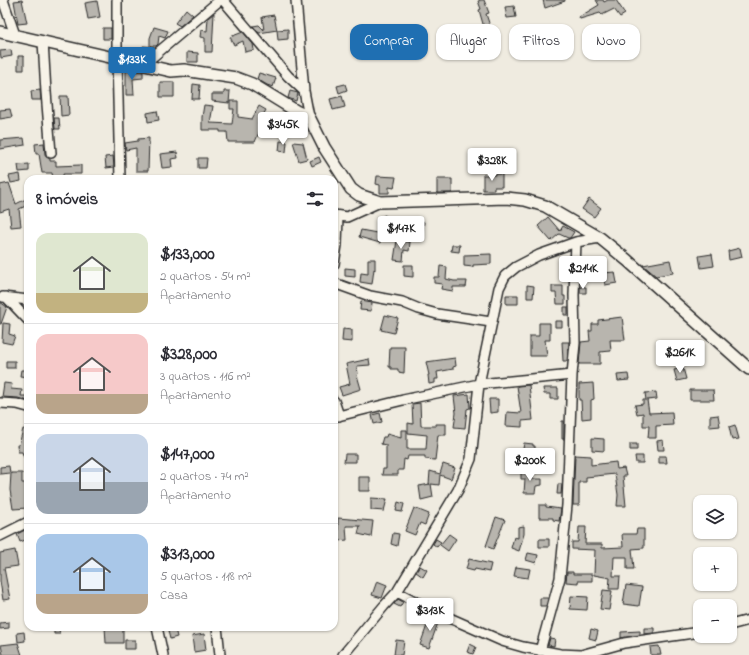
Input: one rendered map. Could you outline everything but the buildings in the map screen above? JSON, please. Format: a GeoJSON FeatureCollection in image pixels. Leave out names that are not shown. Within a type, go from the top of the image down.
{"type":"FeatureCollection","features":[{"type":"Feature","properties":{"kind":"street"},"geometry":{"type":"LineString","coordinates":[[3,0],[15,35]]}},
{"type":"Feature","properties":{"kind":"street"},"geometry":{"type":"LineString","coordinates":[[117,0],[120,175]]}},
{"type":"Feature","properties":{"kind":"street"},"geometry":{"type":"LineString","coordinates":[[143,65],[220,0]]}},
{"type":"Feature","properties":{"kind":"street"},"geometry":{"type":"LineString","coordinates":[[223,0],[288,76],[304,91]]}},
{"type":"Feature","properties":{"kind":"street"},"geometry":{"type":"LineString","coordinates":[[296,0],[304,91],[309,117],[324,147],[351,189],[359,194],[380,202],[506,198],[525,200],[545,206],[600,238],[627,260],[749,369]]}},
{"type":"Feature","properties":{"kind":"street"},"geometry":{"type":"LineString","coordinates":[[0,32],[171,71],[184,70],[236,78],[252,84],[296,111],[309,117]]}},
{"type":"Feature","properties":{"kind":"street"},"geometry":{"type":"LineString","coordinates":[[43,41],[51,153]]}},
{"type":"Feature","properties":{"kind":"street"},"geometry":{"type":"LineString","coordinates":[[338,215],[347,217],[380,202]]}},
{"type":"Feature","properties":{"kind":"street"},"geometry":{"type":"LineString","coordinates":[[343,655],[397,592],[458,490],[471,459],[479,384],[499,288],[505,276],[516,267],[533,258],[576,242],[600,238]]}},
{"type":"Feature","properties":{"kind":"street"},"geometry":{"type":"LineString","coordinates":[[540,650],[560,578],[567,505],[572,375],[575,343],[574,295],[576,242]]}},
{"type":"Feature","properties":{"kind":"street"},"geometry":{"type":"LineString","coordinates":[[338,285],[370,296],[402,302],[418,309],[437,314],[491,322]]}},
{"type":"Feature","properties":{"kind":"street"},"geometry":{"type":"LineString","coordinates":[[3,297],[24,300]]}},
{"type":"Feature","properties":{"kind":"street"},"geometry":{"type":"LineString","coordinates":[[3,297],[24,316]]}},
{"type":"Feature","properties":{"kind":"street"},"geometry":{"type":"LineString","coordinates":[[338,417],[402,400],[479,384],[572,375]]}},
{"type":"Feature","properties":{"kind":"street"},"geometry":{"type":"LineString","coordinates":[[0,403],[24,406]]}},
{"type":"Feature","properties":{"kind":"street"},"geometry":{"type":"LineString","coordinates":[[0,536],[24,524]]}},
{"type":"Feature","properties":{"kind":"street"},"geometry":{"type":"LineString","coordinates":[[397,592],[436,612],[502,641],[560,654],[581,655],[624,643],[693,633]]}},
{"type":"Feature","properties":{"kind":"street"},"geometry":{"type":"LineString","coordinates":[[737,623],[749,620]]}},
{"type":"Feature","properties":{"kind":"street"},"geometry":{"type":"LineString","coordinates":[[158,631],[163,655]]}},
{"type":"Feature","properties":{"kind":"street"},"geometry":{"type":"LineString","coordinates":[[217,631],[220,655]]}}]}
